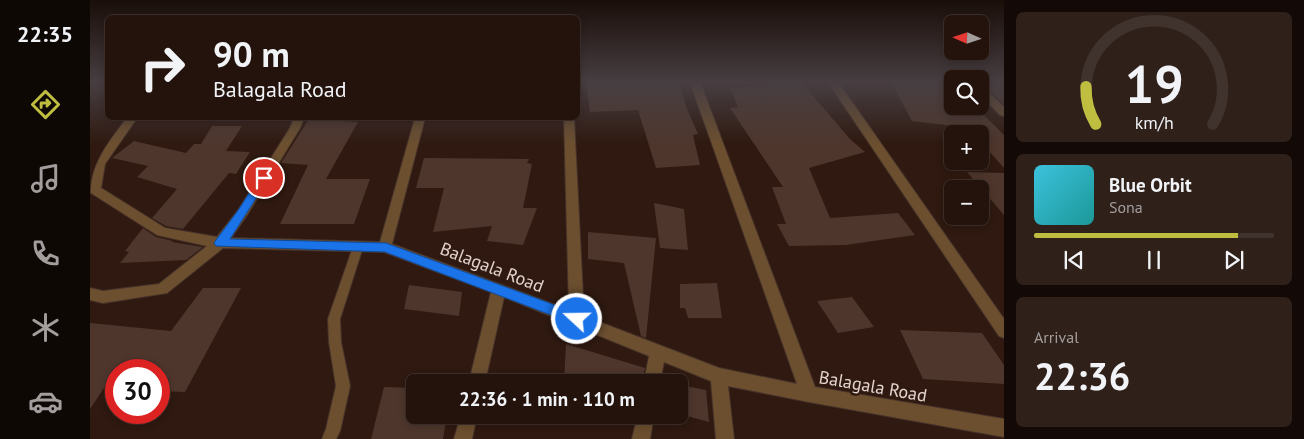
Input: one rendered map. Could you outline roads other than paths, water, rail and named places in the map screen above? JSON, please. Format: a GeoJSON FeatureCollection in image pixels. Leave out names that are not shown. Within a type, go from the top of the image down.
{"type":"FeatureCollection","features":[{"type":"Feature","properties":{"kind":"street"},"geometry":{"type":"LineString","coordinates":[[702,102],[809,394]]}},
{"type":"Feature","properties":{"kind":"street"},"geometry":{"type":"LineString","coordinates":[[848,102],[1004,331]]}},
{"type":"Feature","properties":{"kind":"street"},"geometry":{"type":"LineString","coordinates":[[993,102],[1004,113]]}},
{"type":"Feature","properties":{"kind":"street","name":"Balagala Road"},"geometry":{"type":"LineString","coordinates":[[131,120],[99,164],[95,190],[162,232],[220,243],[386,247],[577,319],[719,376],[809,394],[1004,428]]}},
{"type":"Feature","properties":{"kind":"street"},"geometry":{"type":"LineString","coordinates":[[90,294],[103,297],[162,289],[220,243],[243,212],[298,120]]}},
{"type":"Feature","properties":{"kind":"street"},"geometry":{"type":"LineString","coordinates":[[386,247],[419,120]]}},
{"type":"Feature","properties":{"kind":"street"},"geometry":{"type":"LineString","coordinates":[[570,120],[577,319]]}},
{"type":"Feature","properties":{"kind":"street"},"geometry":{"type":"LineString","coordinates":[[479,374],[499,289]]}},
{"type":"Feature","properties":{"kind":"street"},"geometry":{"type":"LineString","coordinates":[[654,374],[658,352]]}},
{"type":"Feature","properties":{"kind":"street"},"geometry":{"type":"LineString","coordinates":[[719,376],[725,439]]}},
{"type":"Feature","properties":{"kind":"street"},"geometry":{"type":"LineString","coordinates":[[463,439],[467,424]]}},
{"type":"Feature","properties":{"kind":"street"},"geometry":{"type":"LineString","coordinates":[[642,439],[644,424]]}},
{"type":"Feature","properties":{"kind":"lane"},"geometry":{"type":"LineString","coordinates":[[329,439],[333,431],[343,386],[335,342],[334,319],[358,247]]}}]}
